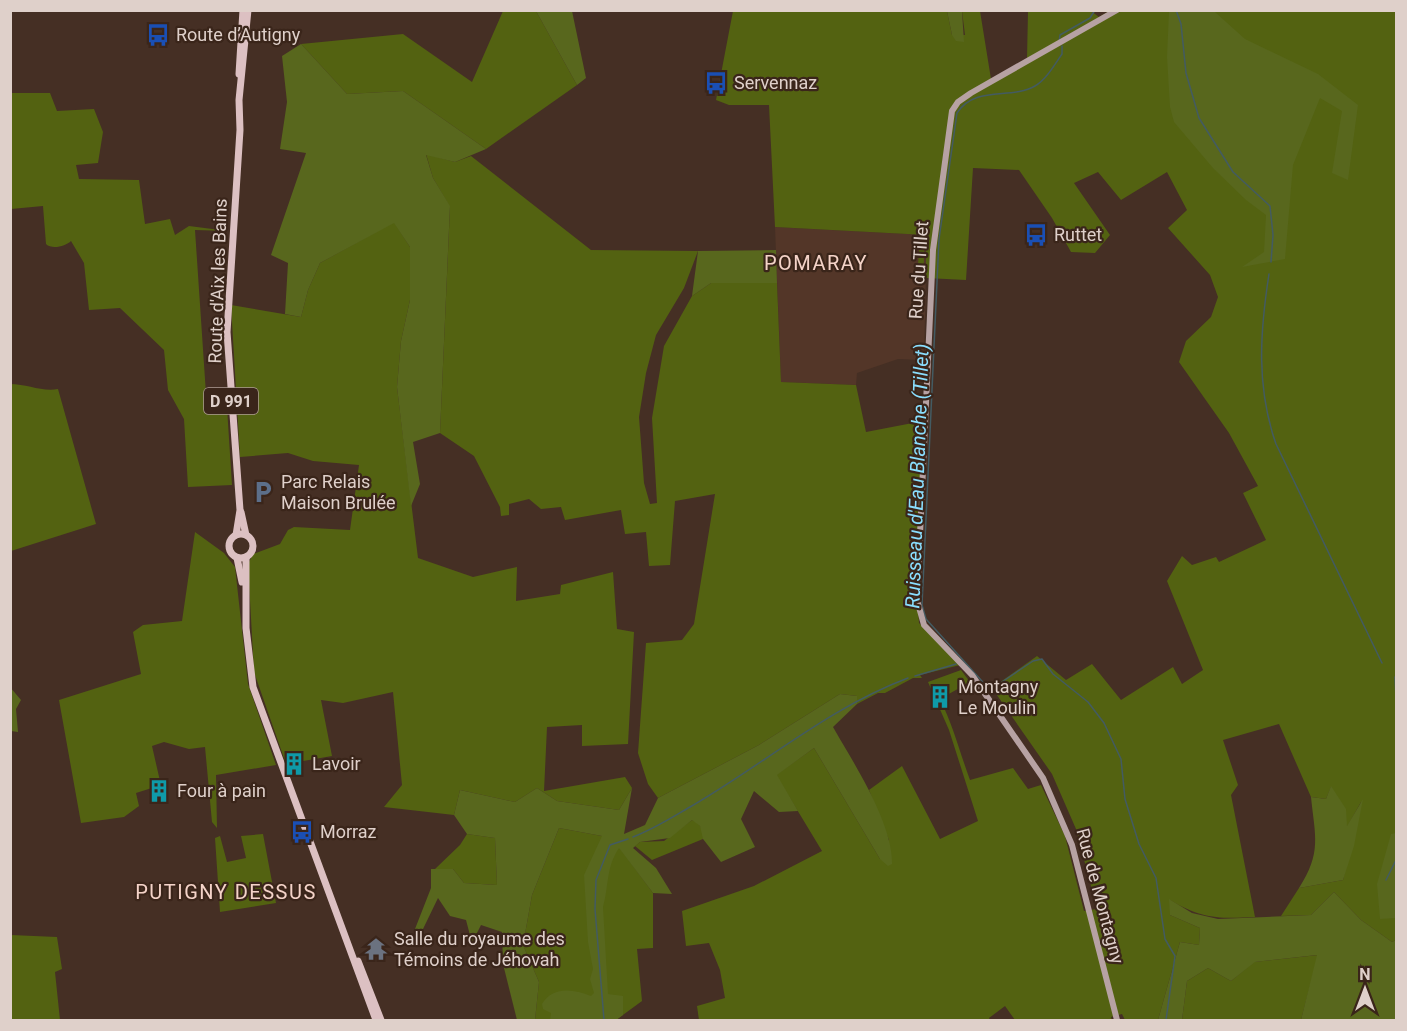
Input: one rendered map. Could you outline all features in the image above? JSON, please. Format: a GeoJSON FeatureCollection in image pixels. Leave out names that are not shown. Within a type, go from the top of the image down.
{"type":"FeatureCollection","features":[{"type":"Feature","properties":{"kind":"main road","name":"Route d'Aix les Bains"},"geometry":{"type":"LineString","coordinates":[[243,10],[228,332],[240,510],[246,535]]}},
{"type":"Feature","properties":{"kind":"main road","name":"Route d'Aix les Bains"},"geometry":{"type":"LineString","coordinates":[[240,90],[248,10]]}},
{"type":"Feature","properties":{"kind":"main road","name":"Rue du Tillet"},"geometry":{"type":"LineString","coordinates":[[964,665],[922,621],[918,587],[935,233],[952,114],[960,100],[977,89],[1117,10]]}},
{"type":"Feature","properties":{"kind":"main road","name":"Route d'Aix les Bains"},"geometry":{"type":"LineString","coordinates":[[236,535],[240,510]]}},
{"type":"Feature","properties":{"kind":"main road"},"geometry":{"type":"LineString","coordinates":[[244,591],[237,558],[229,551],[229,545],[236,535],[246,535],[253,545],[246,557],[244,591],[248,661],[253,687],[346,934],[366,980],[376,1020]]}},
{"type":"Feature","properties":{"kind":"main road"},"geometry":{"type":"LineString","coordinates":[[237,558],[246,557]]}},
{"type":"Feature","properties":{"kind":"main road","name":"Rue de Montagny"},"geometry":{"type":"LineString","coordinates":[[964,665],[1038,768],[1063,820],[1076,856],[1118,1020]]}},
{"type":"Feature","properties":{"kind":"main road"},"geometry":{"type":"LineString","coordinates":[[346,934],[356,967],[381,1020]]}},
{"type":"Feature","properties":{"kind":"main road"},"geometry":{"type":"LineString","coordinates":[[356,967],[362,979],[366,980]]}},
{"type":"Feature","properties":{"kind":"shaded area"},"geometry":{"type":"Polygon","coordinates":[[[775,227],[927,235],[924,360],[898,359],[857,373],[856,385],[781,382],[775,227]]]}},
{"type":"Feature","properties":{"kind":"green space"},"geometry":{"type":"Polygon","coordinates":[[[1111,10],[1396,11],[1396,940],[1392,942],[1361,920],[1334,892],[1311,915],[1281,916],[1299,888],[1343,880],[1361,802],[1347,827],[1331,787],[1326,799],[1311,797],[1279,724],[1223,740],[1238,785],[1231,795],[1255,917],[1231,918],[1201,914],[1170,900],[1170,915],[1200,928],[1199,945],[1180,942],[1158,1020],[1125,1020],[1122,1014],[1111,1017],[1112,1020],[1015,1020],[1005,1006],[989,1018],[990,1020],[699,1020],[697,1006],[725,998],[720,970],[709,943],[686,946],[682,911],[754,886],[822,851],[776,775],[814,748],[880,859],[889,840],[869,790],[902,766],[940,839],[978,821],[949,730],[928,682],[961,670],[970,682],[940,699],[970,780],[1013,768],[1028,789],[1041,785],[1065,836],[1084,911],[1097,909],[1076,829],[1052,774],[992,688],[1037,656],[1066,680],[1092,664],[1121,700],[1173,667],[1182,684],[1203,670],[1167,581],[1182,556],[1192,565],[1216,557],[1219,562],[1266,540],[1243,493],[1258,486],[1229,433],[1179,362],[1186,341],[1211,317],[1218,297],[1210,275],[1168,228],[1187,210],[1167,172],[1121,200],[1098,172],[1074,183],[1110,235],[1095,253],[1071,252],[1052,218],[1019,170],[973,168],[966,280],[926,278],[926,235],[775,227],[769,105],[729,105],[716,100],[733,11],[947,11],[952,35],[965,35],[962,11],[980,11],[991,79],[1027,59],[1028,11],[1091,11],[1099,17],[1111,10]]]}},
{"type":"Feature","properties":{"kind":"green space"},"geometry":{"type":"Polygon","coordinates":[[[503,11],[536,11],[577,85],[486,149],[403,91],[347,94],[301,44],[403,34],[472,82],[503,11]]]}},
{"type":"Feature","properties":{"kind":"green space"},"geometry":{"type":"Polygon","coordinates":[[[536,11],[572,11],[586,78],[577,85],[536,11]]]}},
{"type":"Feature","properties":{"kind":"green space"},"geometry":{"type":"Polygon","coordinates":[[[947,11],[962,11],[964,42],[956,41],[952,35],[947,11]]]}},
{"type":"Feature","properties":{"kind":"green space"},"geometry":{"type":"Polygon","coordinates":[[[1169,11],[1215,12],[1245,39],[1318,74],[1358,105],[1348,180],[1332,173],[1342,111],[1320,98],[1293,165],[1285,259],[1242,267],[1264,252],[1266,215],[1246,200],[1213,168],[1174,122],[1170,107],[1167,57],[1169,11]]]}},
{"type":"Feature","properties":{"kind":"green space"},"geometry":{"type":"Polygon","coordinates":[[[301,44],[347,94],[403,91],[486,149],[455,162],[426,155],[433,178],[450,206],[440,433],[413,442],[420,484],[411,506],[397,387],[401,341],[410,300],[410,247],[394,223],[320,263],[308,290],[301,317],[285,314],[288,263],[271,255],[306,153],[280,149],[287,102],[282,56],[301,44]]]}},
{"type":"Feature","properties":{"kind":"green space"},"geometry":{"type":"Polygon","coordinates":[[[11,93],[50,93],[57,111],[94,109],[103,132],[98,163],[76,165],[79,179],[139,180],[145,224],[170,219],[175,235],[189,226],[228,231],[195,230],[206,394],[226,392],[232,485],[188,487],[184,419],[168,390],[164,350],[120,308],[89,310],[84,263],[71,241],[59,247],[46,244],[43,206],[11,209],[11,93]]]}},
{"type":"Feature","properties":{"kind":"green space"},"geometry":{"type":"Polygon","coordinates":[[[426,154],[455,162],[471,156],[591,250],[698,251],[684,288],[656,335],[646,373],[639,417],[644,483],[650,504],[657,503],[652,418],[664,346],[692,296],[711,283],[777,283],[781,382],[856,385],[866,432],[923,421],[916,583],[919,623],[960,665],[920,675],[922,678],[913,678],[885,693],[878,693],[857,704],[857,696],[840,694],[759,745],[658,798],[648,784],[638,753],[646,643],[682,640],[694,624],[715,494],[675,501],[670,565],[649,566],[646,532],[625,534],[621,510],[565,520],[561,507],[541,509],[529,499],[509,504],[509,515],[501,516],[500,507],[474,456],[440,433],[450,207],[433,178],[426,154]]]}},
{"type":"Feature","properties":{"kind":"green space"},"geometry":{"type":"Polygon","coordinates":[[[394,222],[410,247],[410,300],[401,341],[397,387],[418,558],[473,577],[517,567],[516,601],[560,594],[561,585],[613,572],[617,629],[634,632],[628,744],[582,746],[582,725],[547,727],[544,791],[625,777],[632,788],[619,810],[557,801],[537,788],[515,802],[460,790],[454,815],[384,807],[402,785],[393,692],[343,703],[321,700],[332,756],[286,764],[254,672],[248,564],[253,554],[280,544],[288,530],[294,527],[350,530],[359,465],[313,461],[288,453],[240,457],[231,305],[301,317],[308,290],[320,263],[394,222]]]}},
{"type":"Feature","properties":{"kind":"green space"},"geometry":{"type":"Polygon","coordinates":[[[920,237],[925,238],[923,278],[917,278],[920,237]]]}},
{"type":"Feature","properties":{"kind":"green space"},"geometry":{"type":"Polygon","coordinates":[[[776,250],[777,283],[711,283],[692,296],[698,251],[776,250]]]}},
{"type":"Feature","properties":{"kind":"green space"},"geometry":{"type":"Polygon","coordinates":[[[10,384],[58,389],[96,524],[11,551],[10,384]]]}},
{"type":"Feature","properties":{"kind":"green space"},"geometry":{"type":"Polygon","coordinates":[[[195,532],[224,553],[235,567],[248,684],[276,765],[216,775],[217,828],[212,822],[205,747],[189,749],[164,742],[152,746],[160,781],[155,787],[136,793],[139,806],[124,817],[81,823],[59,700],[141,674],[133,632],[143,625],[182,621],[195,532]]]}},
{"type":"Feature","properties":{"kind":"green space"},"geometry":{"type":"Polygon","coordinates":[[[10,687],[21,700],[16,709],[18,732],[11,731],[10,687]]]}},
{"type":"Feature","properties":{"kind":"green space"},"geometry":{"type":"Polygon","coordinates":[[[840,694],[857,696],[857,704],[833,727],[879,812],[891,848],[892,864],[888,866],[880,859],[814,748],[777,775],[798,811],[779,812],[754,791],[741,819],[755,847],[721,862],[703,839],[700,826],[692,820],[670,838],[640,842],[633,848],[656,868],[672,894],[653,893],[619,848],[610,869],[603,907],[608,994],[623,996],[623,1015],[616,1020],[550,1020],[551,1013],[543,1009],[542,1004],[552,994],[558,992],[570,991],[591,996],[594,993],[590,979],[593,969],[588,942],[584,875],[602,836],[559,828],[532,895],[523,945],[539,982],[535,1020],[517,1020],[503,964],[502,932],[481,925],[472,943],[466,920],[450,916],[438,898],[423,929],[415,929],[431,888],[431,869],[453,869],[464,883],[497,885],[495,838],[467,834],[454,815],[460,790],[515,802],[537,788],[557,801],[619,810],[632,788],[624,834],[645,825],[658,798],[759,745],[840,694]]]}},
{"type":"Feature","properties":{"kind":"green space"},"geometry":{"type":"Polygon","coordinates":[[[1331,786],[1346,809],[1347,826],[1363,799],[1354,846],[1343,880],[1299,888],[1314,854],[1315,834],[1311,797],[1326,799],[1331,786]]]}},
{"type":"Feature","properties":{"kind":"green space"},"geometry":{"type":"Polygon","coordinates":[[[692,820],[701,827],[703,839],[652,860],[635,846],[640,842],[664,841],[692,820]]]}},
{"type":"Feature","properties":{"kind":"green space"},"geometry":{"type":"Polygon","coordinates":[[[559,828],[602,836],[619,847],[653,893],[653,948],[637,949],[642,1001],[616,1020],[535,1020],[539,982],[523,945],[532,895],[559,828]]]}},
{"type":"Feature","properties":{"kind":"green space"},"geometry":{"type":"Polygon","coordinates":[[[1396,833],[1396,918],[1380,919],[1377,884],[1391,834],[1396,833]]]}},
{"type":"Feature","properties":{"kind":"green space"},"geometry":{"type":"Polygon","coordinates":[[[263,834],[276,903],[220,912],[215,838],[220,836],[227,862],[246,858],[241,836],[263,834]]]}},
{"type":"Feature","properties":{"kind":"green space"},"geometry":{"type":"Polygon","coordinates":[[[467,834],[495,838],[497,885],[464,883],[453,869],[435,869],[460,845],[467,834]]]}},
{"type":"Feature","properties":{"kind":"green space"},"geometry":{"type":"Polygon","coordinates":[[[1334,892],[1361,920],[1392,942],[1396,940],[1396,1020],[1301,1020],[1317,955],[1255,962],[1231,981],[1208,968],[1187,981],[1182,1020],[1158,1020],[1180,942],[1199,945],[1200,928],[1170,915],[1169,899],[1192,913],[1218,919],[1311,915],[1334,892]]]}},
{"type":"Feature","properties":{"kind":"green space"},"geometry":{"type":"Polygon","coordinates":[[[11,935],[57,937],[62,969],[55,972],[60,1020],[11,1020],[11,935]]]}},
{"type":"Feature","properties":{"kind":"green space"},"geometry":{"type":"Polygon","coordinates":[[[1318,955],[1301,1020],[1182,1020],[1187,981],[1208,968],[1231,981],[1254,962],[1318,955]]]}},
{"type":"Feature","properties":{"kind":"waterway","name":"Ruisseau d'Eau Blanche (Tillet)"},"geometry":{"type":"LineString","coordinates":[[1059,42],[1060,35],[1090,18],[1095,10]]}},
{"type":"Feature","properties":{"kind":"waterway"},"geometry":{"type":"LineString","coordinates":[[1176,10],[1181,24],[1186,73],[1199,118],[1233,172],[1270,206],[1273,235],[1271,262]]}},
{"type":"Feature","properties":{"kind":"waterway","name":"Ruisseau d'Eau Blanche (Tillet)"},"geometry":{"type":"LineString","coordinates":[[1062,46],[1062,54],[1047,76],[1035,86],[1025,90],[973,99],[957,113],[939,239],[922,605],[926,619],[990,690],[1033,661],[1042,659],[1053,674],[1088,702],[1104,723],[1121,759],[1125,799],[1139,844],[1156,878],[1165,939],[1175,956],[1166,1020]]}},
{"type":"Feature","properties":{"kind":"waterway"},"geometry":{"type":"LineString","coordinates":[[1269,274],[1263,317],[1262,359],[1265,402],[1276,444],[1382,663]]}},
{"type":"Feature","properties":{"kind":"waterway"},"geometry":{"type":"LineString","coordinates":[[915,676],[956,664]]}},
{"type":"Feature","properties":{"kind":"waterway"},"geometry":{"type":"LineString","coordinates":[[1395,677],[1396,698]]}},
{"type":"Feature","properties":{"kind":"waterway"},"geometry":{"type":"LineString","coordinates":[[633,837],[717,791],[850,705],[908,678]]}},
{"type":"Feature","properties":{"kind":"waterway"},"geometry":{"type":"LineString","coordinates":[[604,1020],[595,909],[596,880],[610,845],[628,839]]}},
{"type":"Feature","properties":{"kind":"waterway"},"geometry":{"type":"LineString","coordinates":[[1386,880],[1396,860]]}},
{"type":"Feature","properties":{"kind":"place","name":"Route d’Autigny"},"geometry":{"type":"Point","coordinates":[158,35]}},
{"type":"Feature","properties":{"kind":"place","name":"Servennaz"},"geometry":{"type":"Point","coordinates":[716,83]}},
{"type":"Feature","properties":{"kind":"place","name":"Ruttet"},"geometry":{"type":"Point","coordinates":[1036,235]}},
{"type":"Feature","properties":{"kind":"place","name":"Parc Relais Maison Brulée"},"geometry":{"type":"Point","coordinates":[263,492]}},
{"type":"Feature","properties":{"kind":"place","name":"Montagny Le Moulin"},"geometry":{"type":"Point","coordinates":[940,697]}},
{"type":"Feature","properties":{"kind":"place","name":"Lavoir"},"geometry":{"type":"Point","coordinates":[294,764]}},
{"type":"Feature","properties":{"kind":"place","name":"Four à pain"},"geometry":{"type":"Point","coordinates":[159,791]}},
{"type":"Feature","properties":{"kind":"place","name":"Morraz"},"geometry":{"type":"Point","coordinates":[302,832]}},
{"type":"Feature","properties":{"kind":"place","name":"Salle du royaume des Témoins de Jéhovah"},"geometry":{"type":"Point","coordinates":[376,949]}},
{"type":"Feature","properties":{"kind":"district","name":"POMARAY"},"geometry":{"type":"Point","coordinates":[816,263]}},
{"type":"Feature","properties":{"kind":"district","name":"PUTIGNY DESSUS"},"geometry":{"type":"Point","coordinates":[226,892]}}]}
